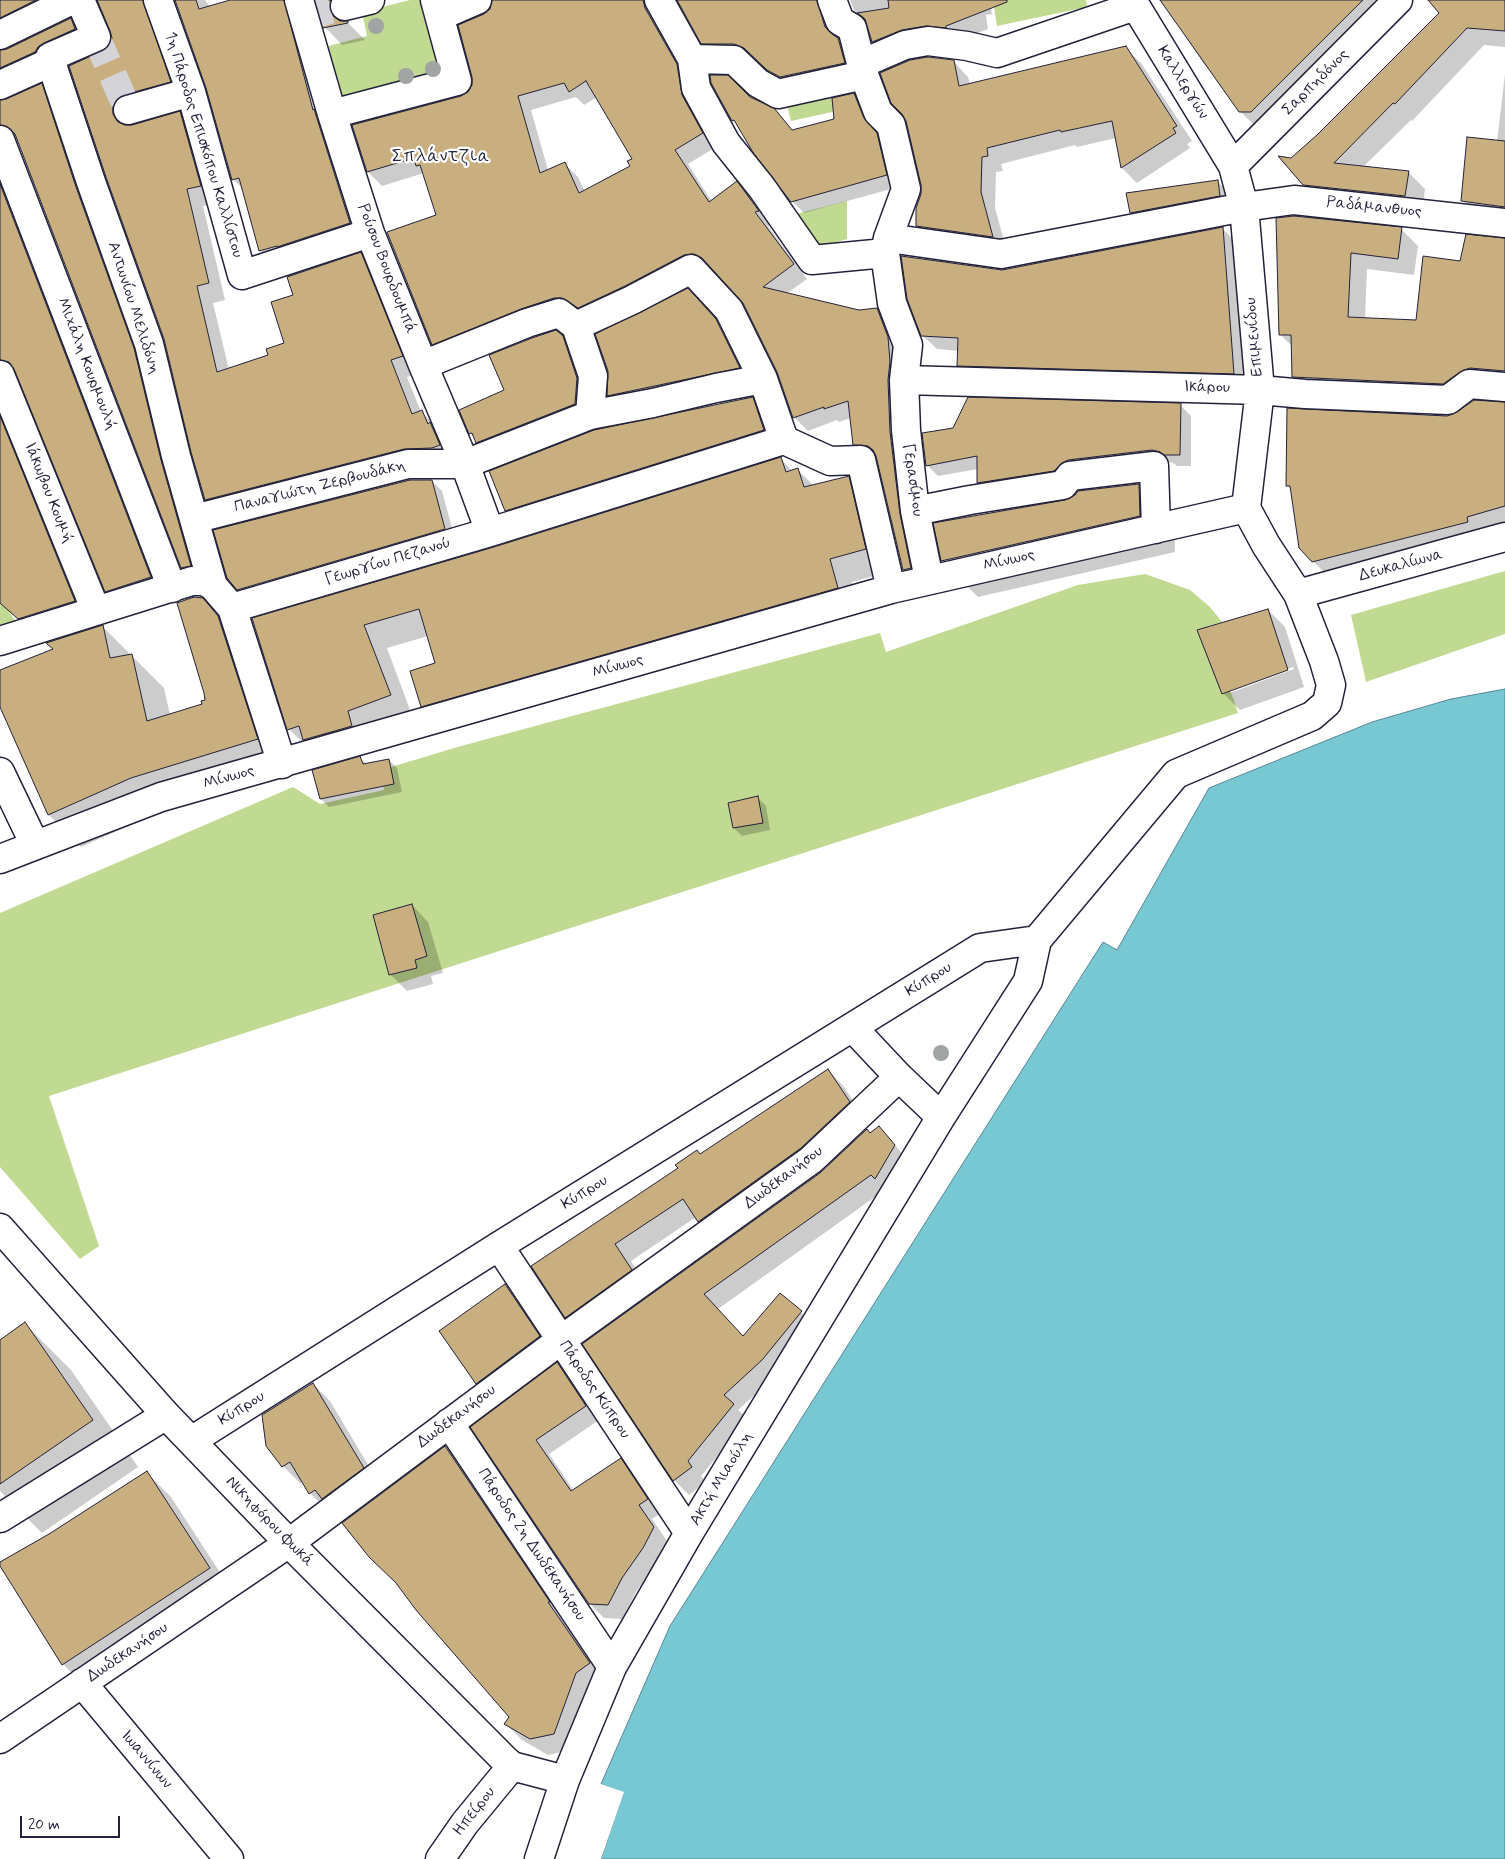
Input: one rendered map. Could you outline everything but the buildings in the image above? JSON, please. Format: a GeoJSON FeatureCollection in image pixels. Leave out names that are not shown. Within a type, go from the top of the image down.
{"type":"FeatureCollection","features":[{"type":"Feature","properties":{"kind":"street"},"geometry":{"type":"LineString","coordinates":[[0,35],[72,0]]}},
{"type":"Feature","properties":{"kind":"street"},"geometry":{"type":"LineString","coordinates":[[0,85],[51,62],[50,57],[96,37],[80,0]]}},
{"type":"Feature","properties":{"kind":"street","name":"1η Πάροδος Επισκόπου Καλλίστου"},"geometry":{"type":"LineString","coordinates":[[158,0],[191,92],[242,275],[370,233]]}},
{"type":"Feature","properties":{"kind":"street","name":"Ρούσου Βουρδουμπά"},"geometry":{"type":"LineString","coordinates":[[299,0],[332,114],[370,233],[465,464],[490,532]]}},
{"type":"Feature","properties":{"kind":"street"},"geometry":{"type":"LineString","coordinates":[[332,114],[457,81],[438,8],[477,0]]}},
{"type":"Feature","properties":{"kind":"street"},"geometry":{"type":"LineString","coordinates":[[659,0],[692,59],[734,60],[758,82],[778,94],[863,70],[905,45],[928,40],[968,46],[996,53],[1134,3]]}},
{"type":"Feature","properties":{"kind":"street"},"geometry":{"type":"LineString","coordinates":[[832,0],[840,21],[852,28],[863,70],[878,112],[891,125],[906,189],[887,245]]}},
{"type":"Feature","properties":{"kind":"street","name":"Σαρπηδόνος"},"geometry":{"type":"LineString","coordinates":[[1233,166],[1398,0]]}},
{"type":"Feature","properties":{"kind":"street","name":"Καλλεργών"},"geometry":{"type":"LineString","coordinates":[[1134,3],[1233,166]]}},
{"type":"Feature","properties":{"kind":"street","name":"Ραδάμανθυος"},"geometry":{"type":"LineString","coordinates":[[692,59],[696,88],[726,143],[762,188],[812,260],[887,245],[1001,254],[1244,207],[1294,200],[1505,223]]}},
{"type":"Feature","properties":{"kind":"street","name":"Αντωνίου Μελιδόνη"},"geometry":{"type":"LineString","coordinates":[[51,62],[90,182],[148,344],[176,456],[213,586]]}},
{"type":"Feature","properties":{"kind":"street"},"geometry":{"type":"LineString","coordinates":[[128,110],[191,92]]}},
{"type":"Feature","properties":{"kind":"street","name":"Μιχάλη Κουρμουλή"},"geometry":{"type":"LineString","coordinates":[[0,140],[172,588]]}},
{"type":"Feature","properties":{"kind":"street","name":"Επιμενίδου"},"geometry":{"type":"LineString","coordinates":[[1233,166],[1244,207],[1260,390],[1246,508]]}},
{"type":"Feature","properties":{"kind":"street","name":"Γερασίμου"},"geometry":{"type":"LineString","coordinates":[[887,245],[892,303],[908,345],[904,380],[906,430],[915,511],[929,579]]}},
{"type":"Feature","properties":{"kind":"street"},"geometry":{"type":"LineString","coordinates":[[576,326],[632,300],[691,269],[729,310],[763,379],[784,440],[830,461],[860,460],[891,589]]}},
{"type":"Feature","properties":{"kind":"street"},"geometry":{"type":"LineString","coordinates":[[423,365],[559,313],[576,326],[593,376],[590,415]]}},
{"type":"Feature","properties":{"kind":"street","name":"Ιάκωβου Κουμή"},"geometry":{"type":"LineString","coordinates":[[0,375],[96,612]]}},
{"type":"Feature","properties":{"kind":"street","name":"Παναγιώτη Ζερβουδάκη"},"geometry":{"type":"LineString","coordinates":[[194,518],[408,464],[465,464],[590,415],[763,379]]}},
{"type":"Feature","properties":{"kind":"street","name":"Ικάρου"},"geometry":{"type":"LineString","coordinates":[[904,380],[1260,390],[1305,394],[1448,400],[1469,384],[1505,387]]}},
{"type":"Feature","properties":{"kind":"street","name":"Γεωργίου Πεζανού"},"geometry":{"type":"LineString","coordinates":[[232,608],[490,532],[784,440]]}},
{"type":"Feature","properties":{"kind":"street"},"geometry":{"type":"LineString","coordinates":[[915,511],[1063,485],[1070,476],[1154,466],[1156,529]]}},
{"type":"Feature","properties":{"kind":"street"},"geometry":{"type":"LineString","coordinates":[[1037,940],[1176,774],[1312,716],[1327,703],[1331,685],[1324,661],[1298,594],[1266,545],[1246,508]]}},
{"type":"Feature","properties":{"kind":"street","name":"Μίνωος"},"geometry":{"type":"LineString","coordinates":[[0,859],[162,797],[891,589],[1246,508]]}},
{"type":"Feature","properties":{"kind":"street","name":"Δευκαλίωνα"},"geometry":{"type":"LineString","coordinates":[[1298,594],[1505,537]]}},
{"type":"Feature","properties":{"kind":"street"},"geometry":{"type":"LineString","coordinates":[[0,641],[192,581],[204,581],[213,586],[232,608],[282,764]]}},
{"type":"Feature","properties":{"kind":"street"},"geometry":{"type":"LineString","coordinates":[[0,772],[35,844]]}},
{"type":"Feature","properties":{"kind":"street","name":"Κύπρου"},"geometry":{"type":"LineString","coordinates":[[191,1441],[499,1246],[980,948],[1037,940]]}},
{"type":"Feature","properties":{"kind":"street","name":"Ακτή Μιαούλη"},"geometry":{"type":"LineString","coordinates":[[539,1859],[565,1780],[612,1667],[689,1534],[941,1117],[1028,981],[1037,940]]}},
{"type":"Feature","properties":{"kind":"street"},"geometry":{"type":"LineString","coordinates":[[853,1028],[941,1117]]}},
{"type":"Feature","properties":{"kind":"street","name":"Δωδεκανήσου"},"geometry":{"type":"LineString","coordinates":[[0,1739],[289,1544],[561,1340],[811,1160],[900,1077]]}},
{"type":"Feature","properties":{"kind":"street","name":"Νικηφόρου Φωκά"},"geometry":{"type":"LineString","coordinates":[[0,1228],[166,1415],[289,1544],[505,1760],[512,1766],[565,1780]]}},
{"type":"Feature","properties":{"kind":"street","name":"Πάροδος Κύπρου"},"geometry":{"type":"LineString","coordinates":[[499,1246],[689,1534]]}},
{"type":"Feature","properties":{"kind":"street"},"geometry":{"type":"LineString","coordinates":[[0,1518],[166,1415]]}},
{"type":"Feature","properties":{"kind":"street","name":"Πάροδος 2η Δωδεκανήσου"},"geometry":{"type":"LineString","coordinates":[[449,1423],[612,1667]]}},
{"type":"Feature","properties":{"kind":"street","name":"Ιωαννίνων"},"geometry":{"type":"LineString","coordinates":[[82,1684],[229,1859]]}},
{"type":"Feature","properties":{"kind":"street","name":"Ηπείρου"},"geometry":{"type":"LineString","coordinates":[[440,1859],[465,1823],[512,1766]]}},
{"type":"Feature","properties":{"kind":"green space"},"geometry":{"type":"Polygon","coordinates":[[[410,0],[429,0],[448,70],[339,101],[325,47],[367,36],[362,12],[410,0]]]}},
{"type":"Feature","properties":{"kind":"green space"},"geometry":{"type":"Polygon","coordinates":[[[993,0],[1086,0],[1087,7],[997,26],[993,0]]]}},
{"type":"Feature","properties":{"kind":"green space"},"geometry":{"type":"Polygon","coordinates":[[[861,81],[864,105],[791,121],[785,97],[861,81]]]}},
{"type":"Feature","properties":{"kind":"green space"},"geometry":{"type":"Polygon","coordinates":[[[847,201],[847,239],[816,248],[792,215],[847,201]]]}},
{"type":"Feature","properties":{"kind":"green space"},"geometry":{"type":"Polygon","coordinates":[[[1505,571],[1505,634],[1366,682],[1351,615],[1505,571]]]}},
{"type":"Feature","properties":{"kind":"green space"},"geometry":{"type":"Polygon","coordinates":[[[1145,574],[1190,590],[1210,607],[1222,622],[1209,626],[1238,713],[49,1096],[99,1246],[80,1259],[0,1167],[0,913],[293,787],[320,804],[384,790],[381,770],[461,746],[880,633],[886,652],[1078,585],[1145,574]]]}},
{"type":"Feature","properties":{"kind":"green space"},"geometry":{"type":"Polygon","coordinates":[[[0,598],[20,628],[0,635],[0,598]]]}},
{"type":"Feature","properties":{"kind":"water"},"geometry":{"type":"Polygon","coordinates":[[[1505,689],[1505,1859],[601,1859],[623,1793],[601,1784],[670,1626],[1103,942],[1117,950],[1209,788],[1372,722],[1451,699],[1505,689]]]}},
{"type":"Feature","properties":{"kind":"pier"},"geometry":{"type":"Polygon","coordinates":[[[601,1784],[624,1792],[601,1859],[599,1859],[620,1794],[600,1786],[601,1784]]]}},
{"type":"Feature","properties":{"kind":"tunnel"},"geometry":{"type":"LineString","coordinates":[[304,17],[345,6]]}},
{"type":"Feature","properties":{"kind":"tunnel"},"geometry":{"type":"LineString","coordinates":[[96,37],[128,110]]}},
{"type":"Feature","properties":{"kind":"district","name":"Σπλάντζια"},"geometry":{"type":"Point","coordinates":[441,157]}}]}
